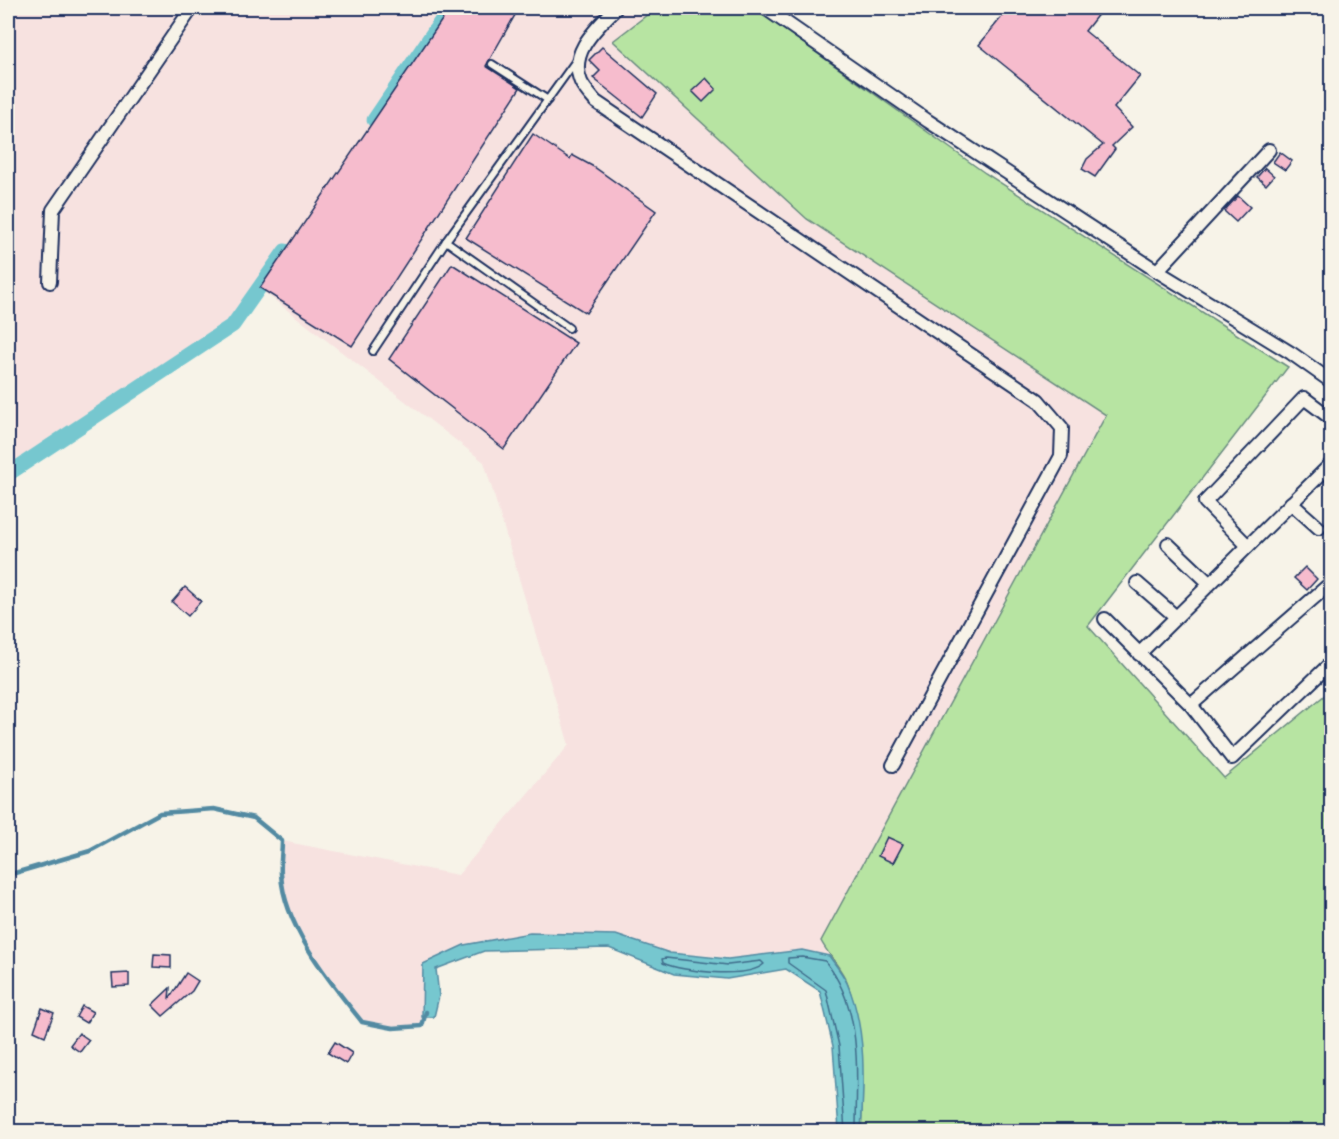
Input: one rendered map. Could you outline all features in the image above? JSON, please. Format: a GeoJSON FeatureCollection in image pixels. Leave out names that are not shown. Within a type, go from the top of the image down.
{"type":"FeatureCollection","features":[{"type":"Feature","properties":{"kind":"street"},"geometry":{"type":"LineString","coordinates":[[51,282],[53,210],[192,8]]}},
{"type":"Feature","properties":{"kind":"street"},"geometry":{"type":"LineString","coordinates":[[616,8],[584,43],[579,61],[581,82],[596,102],[1038,400],[1062,429],[1061,456],[893,765]]}},
{"type":"Feature","properties":{"kind":"street"},"geometry":{"type":"LineString","coordinates":[[765,8],[928,122],[1157,272],[1291,353],[1332,382]]}},
{"type":"Feature","properties":{"kind":"street"},"geometry":{"type":"LineString","coordinates":[[1157,272],[1269,150]]}},
{"type":"Feature","properties":{"kind":"street"},"geometry":{"type":"LineString","coordinates":[[1248,546],[1205,502],[1304,398],[1332,419]]}},
{"type":"Feature","properties":{"kind":"street"},"geometry":{"type":"LineString","coordinates":[[1139,654],[1332,463]]}},
{"type":"Feature","properties":{"kind":"street"},"geometry":{"type":"LineString","coordinates":[[1292,503],[1319,528]]}},
{"type":"Feature","properties":{"kind":"street"},"geometry":{"type":"LineString","coordinates":[[1168,544],[1209,583]]}},
{"type":"Feature","properties":{"kind":"street"},"geometry":{"type":"LineString","coordinates":[[1137,582],[1175,616]]}},
{"type":"Feature","properties":{"kind":"street"},"geometry":{"type":"LineString","coordinates":[[1191,705],[1332,582]]}},
{"type":"Feature","properties":{"kind":"street"},"geometry":{"type":"LineString","coordinates":[[1105,619],[1191,705],[1232,758],[1332,662]]}},
{"type":"Feature","properties":{"kind":"lane"},"geometry":{"type":"LineString","coordinates":[[373,351],[446,241],[581,54]]}},
{"type":"Feature","properties":{"kind":"lane"},"geometry":{"type":"LineString","coordinates":[[492,64],[548,100]]}},
{"type":"Feature","properties":{"kind":"lane"},"geometry":{"type":"LineString","coordinates":[[446,241],[569,328]]}},
{"type":"Feature","properties":{"kind":"shaded area"},"geometry":{"type":"Polygon","coordinates":[[[8,8],[656,8],[613,42],[807,219],[1106,415],[822,941],[829,956],[802,950],[731,958],[666,952],[616,935],[530,933],[423,964],[422,1016],[425,1017],[422,1026],[393,1028],[362,1022],[308,951],[284,893],[281,875],[282,841],[458,875],[569,745],[484,462],[260,289],[233,325],[216,338],[8,474],[8,8]]]}},
{"type":"Feature","properties":{"kind":"green space"},"geometry":{"type":"Polygon","coordinates":[[[656,8],[754,8],[985,173],[1288,367],[1088,626],[1224,778],[1331,690],[1331,1131],[861,1131],[862,1076],[857,1021],[846,979],[821,941],[1106,415],[807,219],[613,41],[656,8]]]}},
{"type":"Feature","properties":{"kind":"water"},"geometry":{"type":"Polygon","coordinates":[[[530,933],[616,935],[670,953],[728,959],[802,950],[829,956],[847,983],[858,1019],[863,1056],[861,1131],[839,1131],[833,1046],[820,991],[786,969],[727,979],[674,974],[609,948],[484,951],[436,969],[439,996],[434,1017],[422,1017],[423,964],[464,945],[530,933]]]}},
{"type":"Feature","properties":{"kind":"building"},"geometry":{"type":"Polygon","coordinates":[[[450,8],[519,8],[486,66],[520,88],[352,346],[260,288],[450,8]]]}},
{"type":"Feature","properties":{"kind":"building"},"geometry":{"type":"Polygon","coordinates":[[[1009,8],[1103,8],[1085,31],[1140,76],[1114,108],[1132,127],[1112,146],[1115,149],[1095,177],[1082,169],[1087,159],[1103,145],[979,45],[1009,8]]]}},
{"type":"Feature","properties":{"kind":"building"},"geometry":{"type":"Polygon","coordinates":[[[602,47],[657,94],[642,117],[593,78],[600,71],[589,60],[602,47]]]}},
{"type":"Feature","properties":{"kind":"building"},"geometry":{"type":"Polygon","coordinates":[[[706,78],[716,89],[703,102],[692,91],[706,78]]]}},
{"type":"Feature","properties":{"kind":"building"},"geometry":{"type":"Polygon","coordinates":[[[533,134],[570,159],[572,155],[594,167],[656,211],[586,313],[466,238],[533,134]]]}},
{"type":"Feature","properties":{"kind":"building"},"geometry":{"type":"Polygon","coordinates":[[[1280,152],[1292,161],[1285,170],[1273,162],[1280,152]]]}},
{"type":"Feature","properties":{"kind":"building"},"geometry":{"type":"Polygon","coordinates":[[[1265,168],[1274,176],[1266,185],[1257,177],[1265,168]]]}},
{"type":"Feature","properties":{"kind":"building"},"geometry":{"type":"Polygon","coordinates":[[[1238,196],[1250,207],[1236,222],[1224,211],[1238,196]]]}},
{"type":"Feature","properties":{"kind":"building"},"geometry":{"type":"Polygon","coordinates":[[[452,264],[576,343],[504,449],[389,359],[452,264]]]}},
{"type":"Feature","properties":{"kind":"building"},"geometry":{"type":"Polygon","coordinates":[[[1305,567],[1317,579],[1307,590],[1294,578],[1305,567]]]}},
{"type":"Feature","properties":{"kind":"building"},"geometry":{"type":"Polygon","coordinates":[[[185,587],[201,601],[188,616],[172,602],[185,587]]]}},
{"type":"Feature","properties":{"kind":"building"},"geometry":{"type":"Polygon","coordinates":[[[887,837],[903,844],[893,863],[878,856],[887,837]]]}},
{"type":"Feature","properties":{"kind":"building"},"geometry":{"type":"Polygon","coordinates":[[[154,954],[171,955],[171,968],[153,967],[154,954]]]}},
{"type":"Feature","properties":{"kind":"building"},"geometry":{"type":"Polygon","coordinates":[[[129,973],[129,986],[113,987],[112,974],[129,973]]]}},
{"type":"Feature","properties":{"kind":"building"},"geometry":{"type":"Polygon","coordinates":[[[186,973],[198,981],[192,991],[163,1016],[152,1005],[170,988],[169,999],[186,973]]]}},
{"type":"Feature","properties":{"kind":"building"},"geometry":{"type":"Polygon","coordinates":[[[82,1006],[93,1012],[86,1023],[76,1017],[82,1006]]]}},
{"type":"Feature","properties":{"kind":"building"},"geometry":{"type":"Polygon","coordinates":[[[42,1008],[54,1013],[45,1036],[34,1031],[42,1008]]]}},
{"type":"Feature","properties":{"kind":"building"},"geometry":{"type":"Polygon","coordinates":[[[79,1033],[89,1040],[80,1052],[70,1045],[79,1033]]]}},
{"type":"Feature","properties":{"kind":"building"},"geometry":{"type":"Polygon","coordinates":[[[335,1042],[352,1053],[346,1064],[328,1053],[335,1042]]]}},
{"type":"Feature","properties":{"kind":"waterway"},"geometry":{"type":"LineString","coordinates":[[374,120],[450,8]]}},
{"type":"Feature","properties":{"kind":"waterway"},"geometry":{"type":"LineString","coordinates":[[8,474],[233,325],[285,251]]}},
{"type":"Feature","properties":{"kind":"waterway"},"geometry":{"type":"LineString","coordinates":[[8,875],[90,851],[160,813],[214,809],[254,818],[282,841],[281,874],[290,914],[323,972],[362,1022],[393,1028],[422,1026],[426,1012]]}}]}
